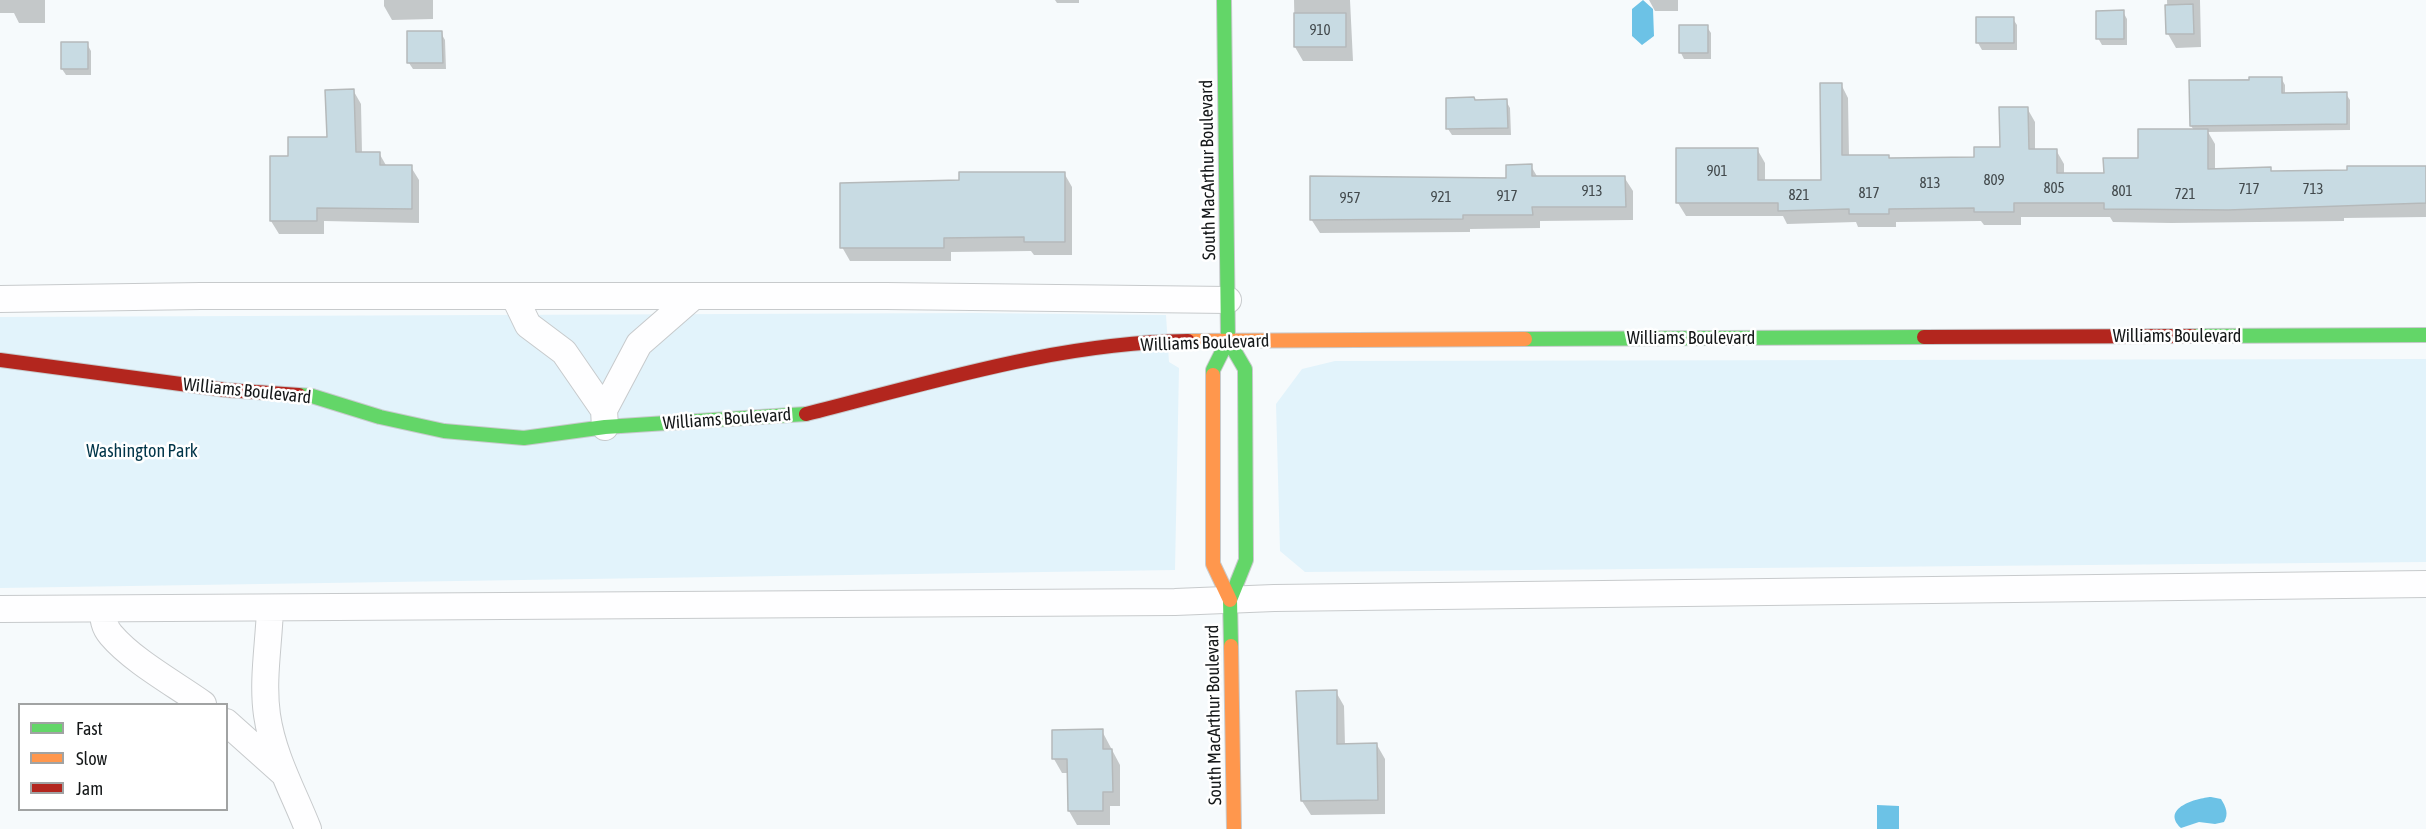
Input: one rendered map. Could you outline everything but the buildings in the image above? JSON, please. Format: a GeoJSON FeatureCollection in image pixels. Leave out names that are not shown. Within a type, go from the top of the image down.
{"type":"FeatureCollection","features":[{"type":"Feature","properties":{"kind":"street","name":"South MacArthur Boulevard"},"geometry":{"type":"LineString","coordinates":[[1224,0],[1228,340],[1212,370],[1213,564],[1230,600]]}},
{"type":"Feature","properties":{"kind":"street"},"geometry":{"type":"LineString","coordinates":[[514,296],[528,325],[564,352],[605,418]]}},
{"type":"Feature","properties":{"kind":"street"},"geometry":{"type":"LineString","coordinates":[[605,418],[639,344],[694,296]]}},
{"type":"Feature","properties":{"kind":"street"},"geometry":{"type":"LineString","coordinates":[[0,299],[694,296],[1228,300]]}},
{"type":"Feature","properties":{"kind":"street","name":"Williams Boulevard"},"geometry":{"type":"LineString","coordinates":[[0,360],[226,390],[312,396],[380,417],[444,431],[524,438],[605,418],[806,414],[971,373],[1077,351],[1176,341],[2426,335]]}},
{"type":"Feature","properties":{"kind":"street","name":"South MacArthur Boulevard"},"geometry":{"type":"LineString","coordinates":[[1228,340],[1245,369],[1246,561],[1230,600],[1234,829]]}},
{"type":"Feature","properties":{"kind":"street"},"geometry":{"type":"LineString","coordinates":[[0,609],[1230,600],[2426,584]]}},
{"type":"Feature","properties":{"kind":"street"},"geometry":{"type":"LineString","coordinates":[[270,608],[265,673],[267,716],[282,772],[308,829]]}},
{"type":"Feature","properties":{"kind":"street"},"geometry":{"type":"LineString","coordinates":[[103,609],[103,621],[110,634],[126,650],[200,703]]}},
{"type":"Feature","properties":{"kind":"street"},"geometry":{"type":"LineString","coordinates":[[228,724],[282,772]]}},
{"type":"Feature","properties":{"kind":"green space","name":"Washington Park"},"geometry":{"type":"Polygon","coordinates":[[[975,313],[1166,315],[1169,362],[1179,368],[1175,570],[0,588],[0,317],[975,313]]]}},
{"type":"Feature","properties":{"kind":"green space"},"geometry":{"type":"Polygon","coordinates":[[[2426,359],[2426,562],[1305,572],[1280,551],[1276,404],[1302,369],[1335,361],[2426,359]]]}},
{"type":"Feature","properties":{"kind":"water"},"geometry":{"type":"Polygon","coordinates":[[[1643,0],[1653,9],[1654,36],[1642,45],[1632,36],[1632,9],[1643,0]]]}},
{"type":"Feature","properties":{"kind":"water"},"geometry":{"type":"Polygon","coordinates":[[[2211,797],[2221,799],[2227,813],[2224,822],[2215,824],[2199,822],[2181,828],[2175,815],[2178,810],[2183,805],[2197,799],[2211,797]]]}},
{"type":"Feature","properties":{"kind":"water"},"geometry":{"type":"Polygon","coordinates":[[[1877,805],[1899,806],[1899,829],[1877,829],[1877,805]]]}},
{"type":"Feature","properties":{"kind":"traffic: fast"},"geometry":{"type":"LineString","coordinates":[[1213,375],[1213,370],[1228,340],[1224,0]]}},
{"type":"Feature","properties":{"kind":"traffic: fast"},"geometry":{"type":"LineString","coordinates":[[2193,336],[2426,335]]}},
{"type":"Feature","properties":{"kind":"traffic: fast"},"geometry":{"type":"LineString","coordinates":[[1525,339],[1924,337]]}},
{"type":"Feature","properties":{"kind":"traffic: fast"},"geometry":{"type":"LineString","coordinates":[[1228,340],[1245,369],[1246,560],[1230,600],[1231,646]]}},
{"type":"Feature","properties":{"kind":"traffic: fast"},"geometry":{"type":"LineString","coordinates":[[299,395],[312,396],[380,417],[444,431],[524,438],[605,427],[806,414]]}},
{"type":"Feature","properties":{"kind":"traffic: slow"},"geometry":{"type":"LineString","coordinates":[[1188,341],[1525,339]]}},
{"type":"Feature","properties":{"kind":"traffic: slow"},"geometry":{"type":"LineString","coordinates":[[1213,375],[1213,564],[1230,600]]}},
{"type":"Feature","properties":{"kind":"traffic: slow"},"geometry":{"type":"LineString","coordinates":[[1231,646],[1234,829]]}},
{"type":"Feature","properties":{"kind":"traffic: jam"},"geometry":{"type":"LineString","coordinates":[[1924,337],[2193,336]]}},
{"type":"Feature","properties":{"kind":"traffic: jam"},"geometry":{"type":"LineString","coordinates":[[806,414],[1043,356],[1091,348],[1188,341]]}},
{"type":"Feature","properties":{"kind":"traffic: jam"},"geometry":{"type":"LineString","coordinates":[[0,360],[226,390],[299,395]]}}]}
